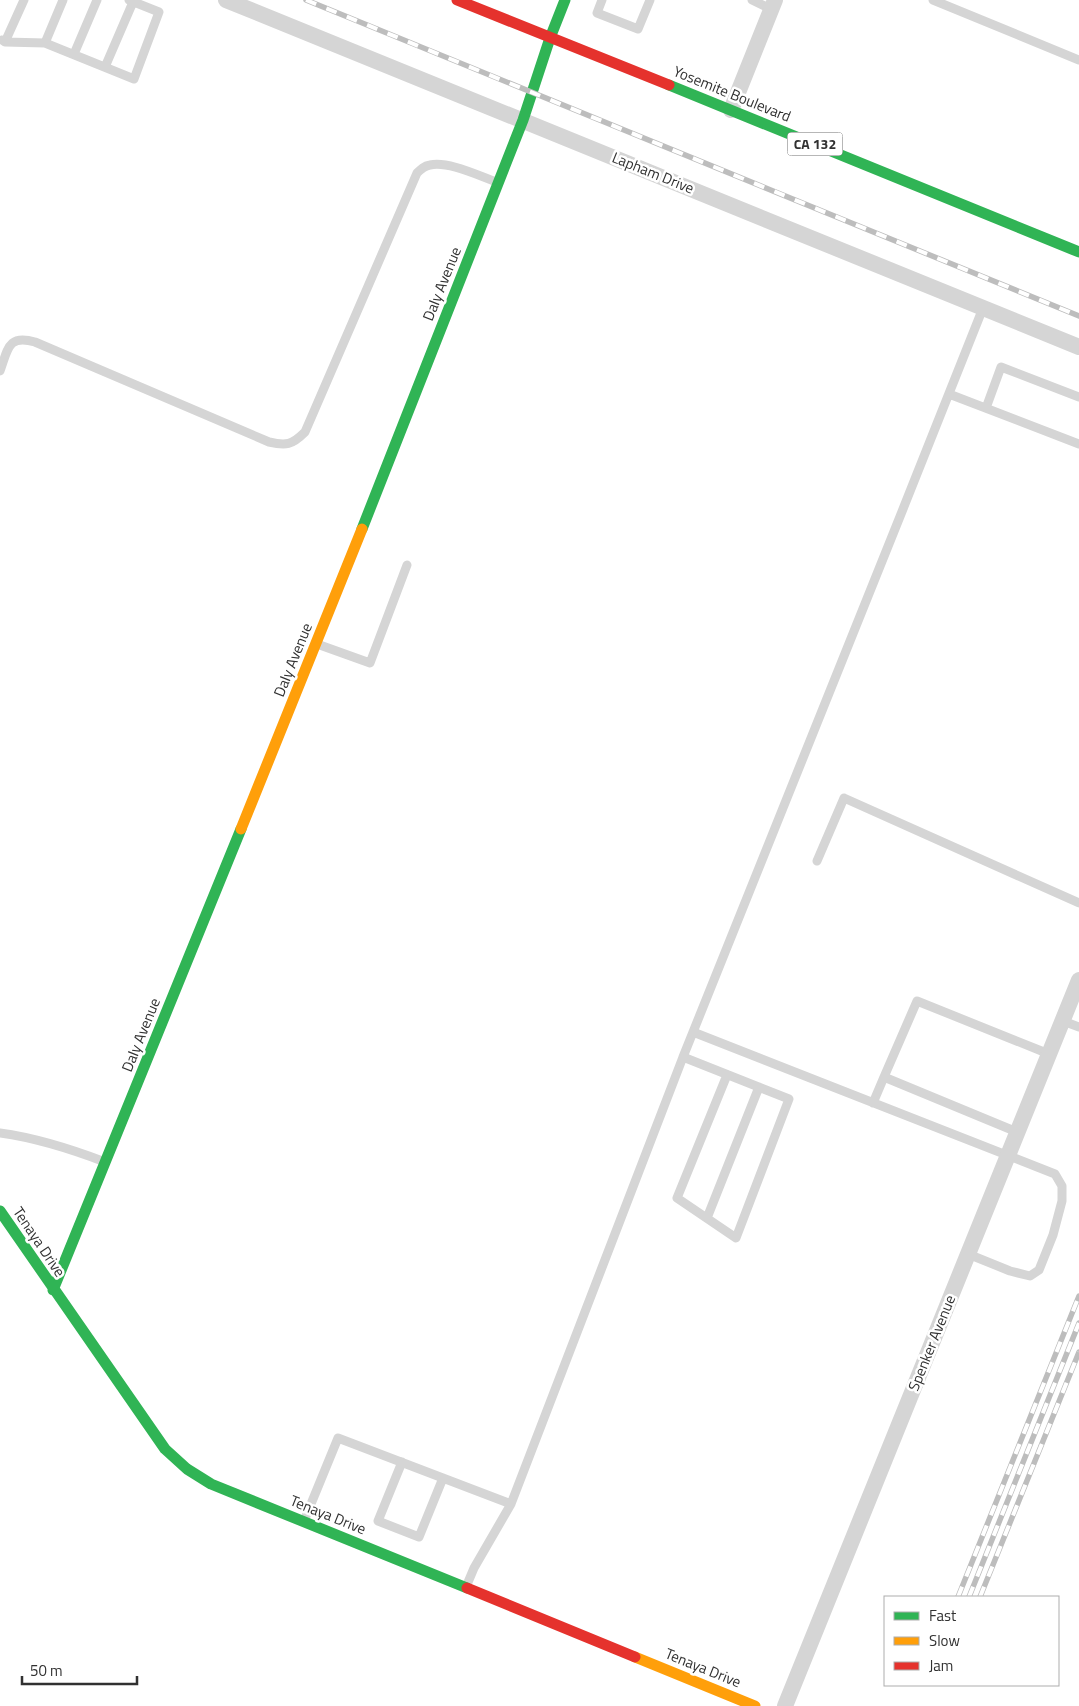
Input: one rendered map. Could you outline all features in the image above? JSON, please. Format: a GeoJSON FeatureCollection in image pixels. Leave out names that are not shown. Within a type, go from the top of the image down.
{"type":"FeatureCollection","features":[{"type":"Feature","properties":{"kind":"street","name":"Lapham Drive"},"geometry":{"type":"LineString","coordinates":[[226,0],[1079,347]]}},
{"type":"Feature","properties":{"kind":"street","name":"Yosemite Boulevard"},"geometry":{"type":"LineString","coordinates":[[457,0],[1079,252]]}},
{"type":"Feature","properties":{"kind":"street","name":"Daly Avenue"},"geometry":{"type":"LineString","coordinates":[[53,1290],[316,643],[499,182],[523,120],[550,38],[566,0]]}},
{"type":"Feature","properties":{"kind":"street"},"geometry":{"type":"LineString","coordinates":[[731,110],[773,4]]}},
{"type":"Feature","properties":{"kind":"street","name":"Spenker Avenue"},"geometry":{"type":"LineString","coordinates":[[785,1706],[1079,980]]}},
{"type":"Feature","properties":{"kind":"street","name":"Tenaya Drive"},"geometry":{"type":"LineString","coordinates":[[0,1211],[165,1449],[187,1469],[212,1484],[755,1706]]}},
{"type":"Feature","properties":{"kind":"lane"},"geometry":{"type":"LineString","coordinates":[[24,0],[3,41],[45,43],[134,79],[159,12],[131,1],[105,67]]}},
{"type":"Feature","properties":{"kind":"lane"},"geometry":{"type":"LineString","coordinates":[[45,43],[63,0]]}},
{"type":"Feature","properties":{"kind":"lane"},"geometry":{"type":"LineString","coordinates":[[74,54],[97,0]]}},
{"type":"Feature","properties":{"kind":"lane"},"geometry":{"type":"LineString","coordinates":[[602,0],[597,14],[638,29],[650,0]]}},
{"type":"Feature","properties":{"kind":"lane"},"geometry":{"type":"LineString","coordinates":[[752,0],[773,4]]}},
{"type":"Feature","properties":{"kind":"lane"},"geometry":{"type":"LineString","coordinates":[[933,0],[1079,60]]}},
{"type":"Feature","properties":{"kind":"lane"},"geometry":{"type":"LineString","coordinates":[[0,371],[12,344],[18,339],[25,339],[269,442],[282,445],[296,441],[305,432],[417,173],[423,167],[431,164],[442,165],[499,182]]}},
{"type":"Feature","properties":{"kind":"lane"},"geometry":{"type":"LineString","coordinates":[[466,1587],[474,1568],[511,1504],[683,1057],[982,308]]}},
{"type":"Feature","properties":{"kind":"lane"},"geometry":{"type":"LineString","coordinates":[[986,408],[1001,367],[1079,397]]}},
{"type":"Feature","properties":{"kind":"lane"},"geometry":{"type":"LineString","coordinates":[[949,394],[1079,444]]}},
{"type":"Feature","properties":{"kind":"lane"},"geometry":{"type":"LineString","coordinates":[[316,643],[370,663],[407,565]]}},
{"type":"Feature","properties":{"kind":"lane"},"geometry":{"type":"LineString","coordinates":[[817,861],[844,798],[1079,903]]}},
{"type":"Feature","properties":{"kind":"lane"},"geometry":{"type":"LineString","coordinates":[[873,1103],[916,1001],[1049,1054]]}},
{"type":"Feature","properties":{"kind":"lane"},"geometry":{"type":"LineString","coordinates":[[1062,1021],[1079,1027]]}},
{"type":"Feature","properties":{"kind":"lane"},"geometry":{"type":"LineString","coordinates":[[693,1032],[1055,1174],[1062,1186],[1062,1201],[1053,1235],[1039,1270],[1030,1276],[1010,1271],[968,1254]]}},
{"type":"Feature","properties":{"kind":"lane"},"geometry":{"type":"LineString","coordinates":[[683,1057],[789,1099],[736,1238],[677,1198],[727,1075]]}},
{"type":"Feature","properties":{"kind":"lane"},"geometry":{"type":"LineString","coordinates":[[884,1077],[1018,1132]]}},
{"type":"Feature","properties":{"kind":"lane"},"geometry":{"type":"LineString","coordinates":[[707,1218],[759,1087]]}},
{"type":"Feature","properties":{"kind":"lane"},"geometry":{"type":"LineString","coordinates":[[0,1133],[18,1135],[71,1148],[105,1162]]}},
{"type":"Feature","properties":{"kind":"lane"},"geometry":{"type":"LineString","coordinates":[[304,1521],[338,1438],[511,1504]]}},
{"type":"Feature","properties":{"kind":"lane"},"geometry":{"type":"LineString","coordinates":[[402,1462],[378,1521],[419,1537],[443,1478]]}},
{"type":"Feature","properties":{"kind":"railway"},"geometry":{"type":"LineString","coordinates":[[306,0],[1079,316]]}},
{"type":"Feature","properties":{"kind":"railway"},"geometry":{"type":"LineString","coordinates":[[958,1596],[1079,1296]]}},
{"type":"Feature","properties":{"kind":"railway"},"geometry":{"type":"LineString","coordinates":[[969,1596],[1079,1323]]}},
{"type":"Feature","properties":{"kind":"railway"},"geometry":{"type":"LineString","coordinates":[[980,1596],[1079,1352]]}},
{"type":"Feature","properties":{"kind":"traffic: fast"},"geometry":{"type":"LineString","coordinates":[[362,529],[523,120],[550,38],[565,0]]}},
{"type":"Feature","properties":{"kind":"traffic: fast"},"geometry":{"type":"LineString","coordinates":[[669,85],[1079,252]]}},
{"type":"Feature","properties":{"kind":"traffic: fast"},"geometry":{"type":"LineString","coordinates":[[53,1290],[241,829]]}},
{"type":"Feature","properties":{"kind":"traffic: fast"},"geometry":{"type":"LineString","coordinates":[[0,1211],[165,1449],[187,1469],[211,1484],[467,1588]]}},
{"type":"Feature","properties":{"kind":"traffic: slow"},"geometry":{"type":"LineString","coordinates":[[241,829],[362,529]]}},
{"type":"Feature","properties":{"kind":"traffic: slow"},"geometry":{"type":"LineString","coordinates":[[635,1657],[755,1706]]}},
{"type":"Feature","properties":{"kind":"traffic: jam"},"geometry":{"type":"LineString","coordinates":[[457,0],[669,85]]}},
{"type":"Feature","properties":{"kind":"traffic: jam"},"geometry":{"type":"LineString","coordinates":[[467,1588],[635,1657]]}}]}
